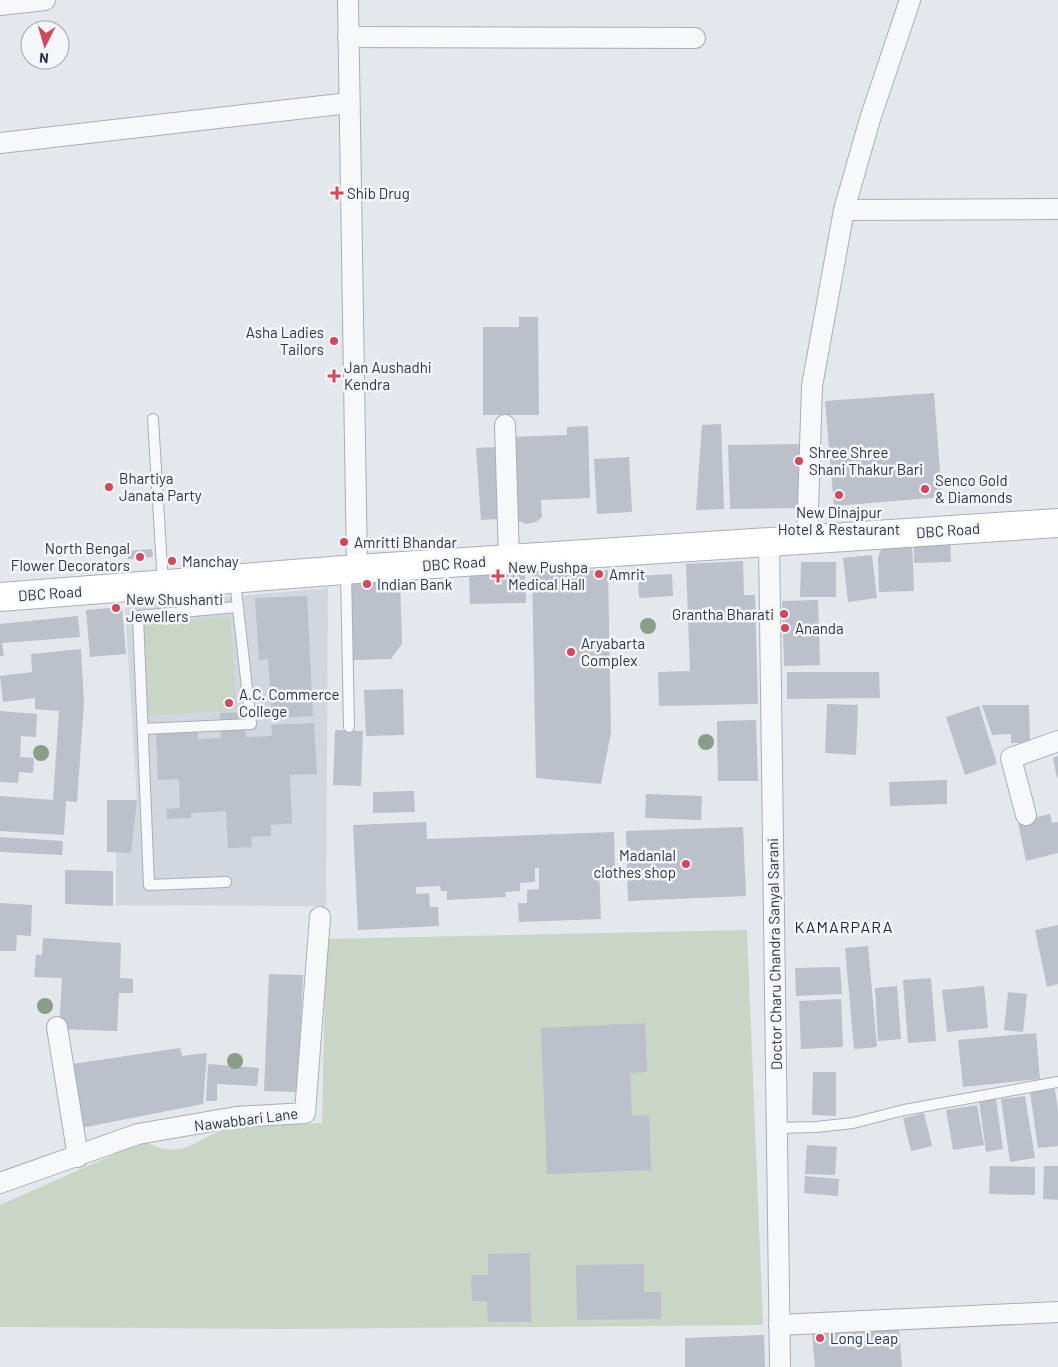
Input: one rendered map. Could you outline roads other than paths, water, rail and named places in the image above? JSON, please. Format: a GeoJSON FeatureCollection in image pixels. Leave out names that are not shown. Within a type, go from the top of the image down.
{"type":"FeatureCollection","features":[{"type":"Feature","properties":{"kind":"street"},"geometry":{"type":"LineString","coordinates":[[0,5],[45,0]]}},
{"type":"Feature","properties":{"kind":"street"},"geometry":{"type":"LineString","coordinates":[[348,0],[351,569]]}},
{"type":"Feature","properties":{"kind":"street"},"geometry":{"type":"LineString","coordinates":[[807,540],[812,386],[844,210],[870,119],[910,0]]}},
{"type":"Feature","properties":{"kind":"street"},"geometry":{"type":"LineString","coordinates":[[348,37],[695,38]]}},
{"type":"Feature","properties":{"kind":"street"},"geometry":{"type":"LineString","coordinates":[[0,143],[349,103]]}},
{"type":"Feature","properties":{"kind":"street"},"geometry":{"type":"LineString","coordinates":[[844,210],[1058,209]]}},
{"type":"Feature","properties":{"kind":"street"},"geometry":{"type":"LineString","coordinates":[[505,426],[508,560]]}},
{"type":"Feature","properties":{"kind":"street","name":"DBC Road"},"geometry":{"type":"LineString","coordinates":[[0,597],[234,580],[351,569],[1058,523]]}},
{"type":"Feature","properties":{"kind":"street","name":"Doctor Charu Chandra Sanyal Sarani"},"geometry":{"type":"LineString","coordinates":[[769,542],[780,1367]]}},
{"type":"Feature","properties":{"kind":"street"},"geometry":{"type":"LineString","coordinates":[[1026,816],[1011,758],[1058,741]]}},
{"type":"Feature","properties":{"kind":"street","name":"Nawabbari Lane"},"geometry":{"type":"LineString","coordinates":[[0,1182],[78,1157],[138,1134],[236,1117],[305,1113],[320,917]]}},
{"type":"Feature","properties":{"kind":"street"},"geometry":{"type":"LineString","coordinates":[[57,1027],[78,1157]]}},
{"type":"Feature","properties":{"kind":"street"},"geometry":{"type":"LineString","coordinates":[[779,1325],[1058,1312]]}},
{"type":"Feature","properties":{"kind":"lane"},"geometry":{"type":"LineString","coordinates":[[153,419],[164,585]]}},
{"type":"Feature","properties":{"kind":"lane"},"geometry":{"type":"LineString","coordinates":[[349,727],[351,569]]}},
{"type":"Feature","properties":{"kind":"lane"},"geometry":{"type":"LineString","coordinates":[[143,729],[250,724],[234,580]]}},
{"type":"Feature","properties":{"kind":"lane"},"geometry":{"type":"LineString","coordinates":[[226,882],[149,885],[138,616],[237,607]]}},
{"type":"Feature","properties":{"kind":"lane"},"geometry":{"type":"LineString","coordinates":[[777,1128],[816,1127],[853,1122],[914,1108],[1058,1082]]}},
{"type":"Feature","properties":{"kind":"place","name":"Shib Drug"},"geometry":{"type":"Point","coordinates":[337,193]}},
{"type":"Feature","properties":{"kind":"place","name":"Asha Ladies Tailors"},"geometry":{"type":"Point","coordinates":[334,341]}},
{"type":"Feature","properties":{"kind":"place","name":"Jan Aushadhi Kendra"},"geometry":{"type":"Point","coordinates":[334,376]}},
{"type":"Feature","properties":{"kind":"place","name":"Shree Shree Shani Thakur Bari"},"geometry":{"type":"Point","coordinates":[799,461]}},
{"type":"Feature","properties":{"kind":"place","name":"Bhartiya Janata Party"},"geometry":{"type":"Point","coordinates":[109,487]}},
{"type":"Feature","properties":{"kind":"place","name":"Senco Gold & Diamonds"},"geometry":{"type":"Point","coordinates":[925,489]}},
{"type":"Feature","properties":{"kind":"place","name":"New Dinajpur Hotel & Restaurant"},"geometry":{"type":"Point","coordinates":[839,495]}},
{"type":"Feature","properties":{"kind":"place","name":"Amritti Bhandar"},"geometry":{"type":"Point","coordinates":[344,542]}},
{"type":"Feature","properties":{"kind":"place","name":"North Bengal Flower Decorators"},"geometry":{"type":"Point","coordinates":[140,557]}},
{"type":"Feature","properties":{"kind":"place","name":"Manchay"},"geometry":{"type":"Point","coordinates":[172,561]}},
{"type":"Feature","properties":{"kind":"place","name":"Amrit"},"geometry":{"type":"Point","coordinates":[599,574]}},
{"type":"Feature","properties":{"kind":"place","name":"New Pushpa Medical Hall"},"geometry":{"type":"Point","coordinates":[498,576]}},
{"type":"Feature","properties":{"kind":"place","name":"Indian Bank"},"geometry":{"type":"Point","coordinates":[367,584]}},
{"type":"Feature","properties":{"kind":"place","name":"New Shushanti Jewellers"},"geometry":{"type":"Point","coordinates":[116,608]}},
{"type":"Feature","properties":{"kind":"place","name":"Grantha Bharati"},"geometry":{"type":"Point","coordinates":[784,614]}},
{"type":"Feature","properties":{"kind":"place","name":"Ananda"},"geometry":{"type":"Point","coordinates":[785,628]}},
{"type":"Feature","properties":{"kind":"place","name":"Aryabarta Complex"},"geometry":{"type":"Point","coordinates":[571,652]}},
{"type":"Feature","properties":{"kind":"place","name":"A.C. Commerce College"},"geometry":{"type":"Point","coordinates":[229,703]}},
{"type":"Feature","properties":{"kind":"place","name":"Madanlal clothes shop"},"geometry":{"type":"Point","coordinates":[686,864]}},
{"type":"Feature","properties":{"kind":"place","name":"Long Leap"},"geometry":{"type":"Point","coordinates":[820,1338]}},
{"type":"Feature","properties":{"kind":"district","name":"KAMARPARA"},"geometry":{"type":"Point","coordinates":[844,926]}}]}
